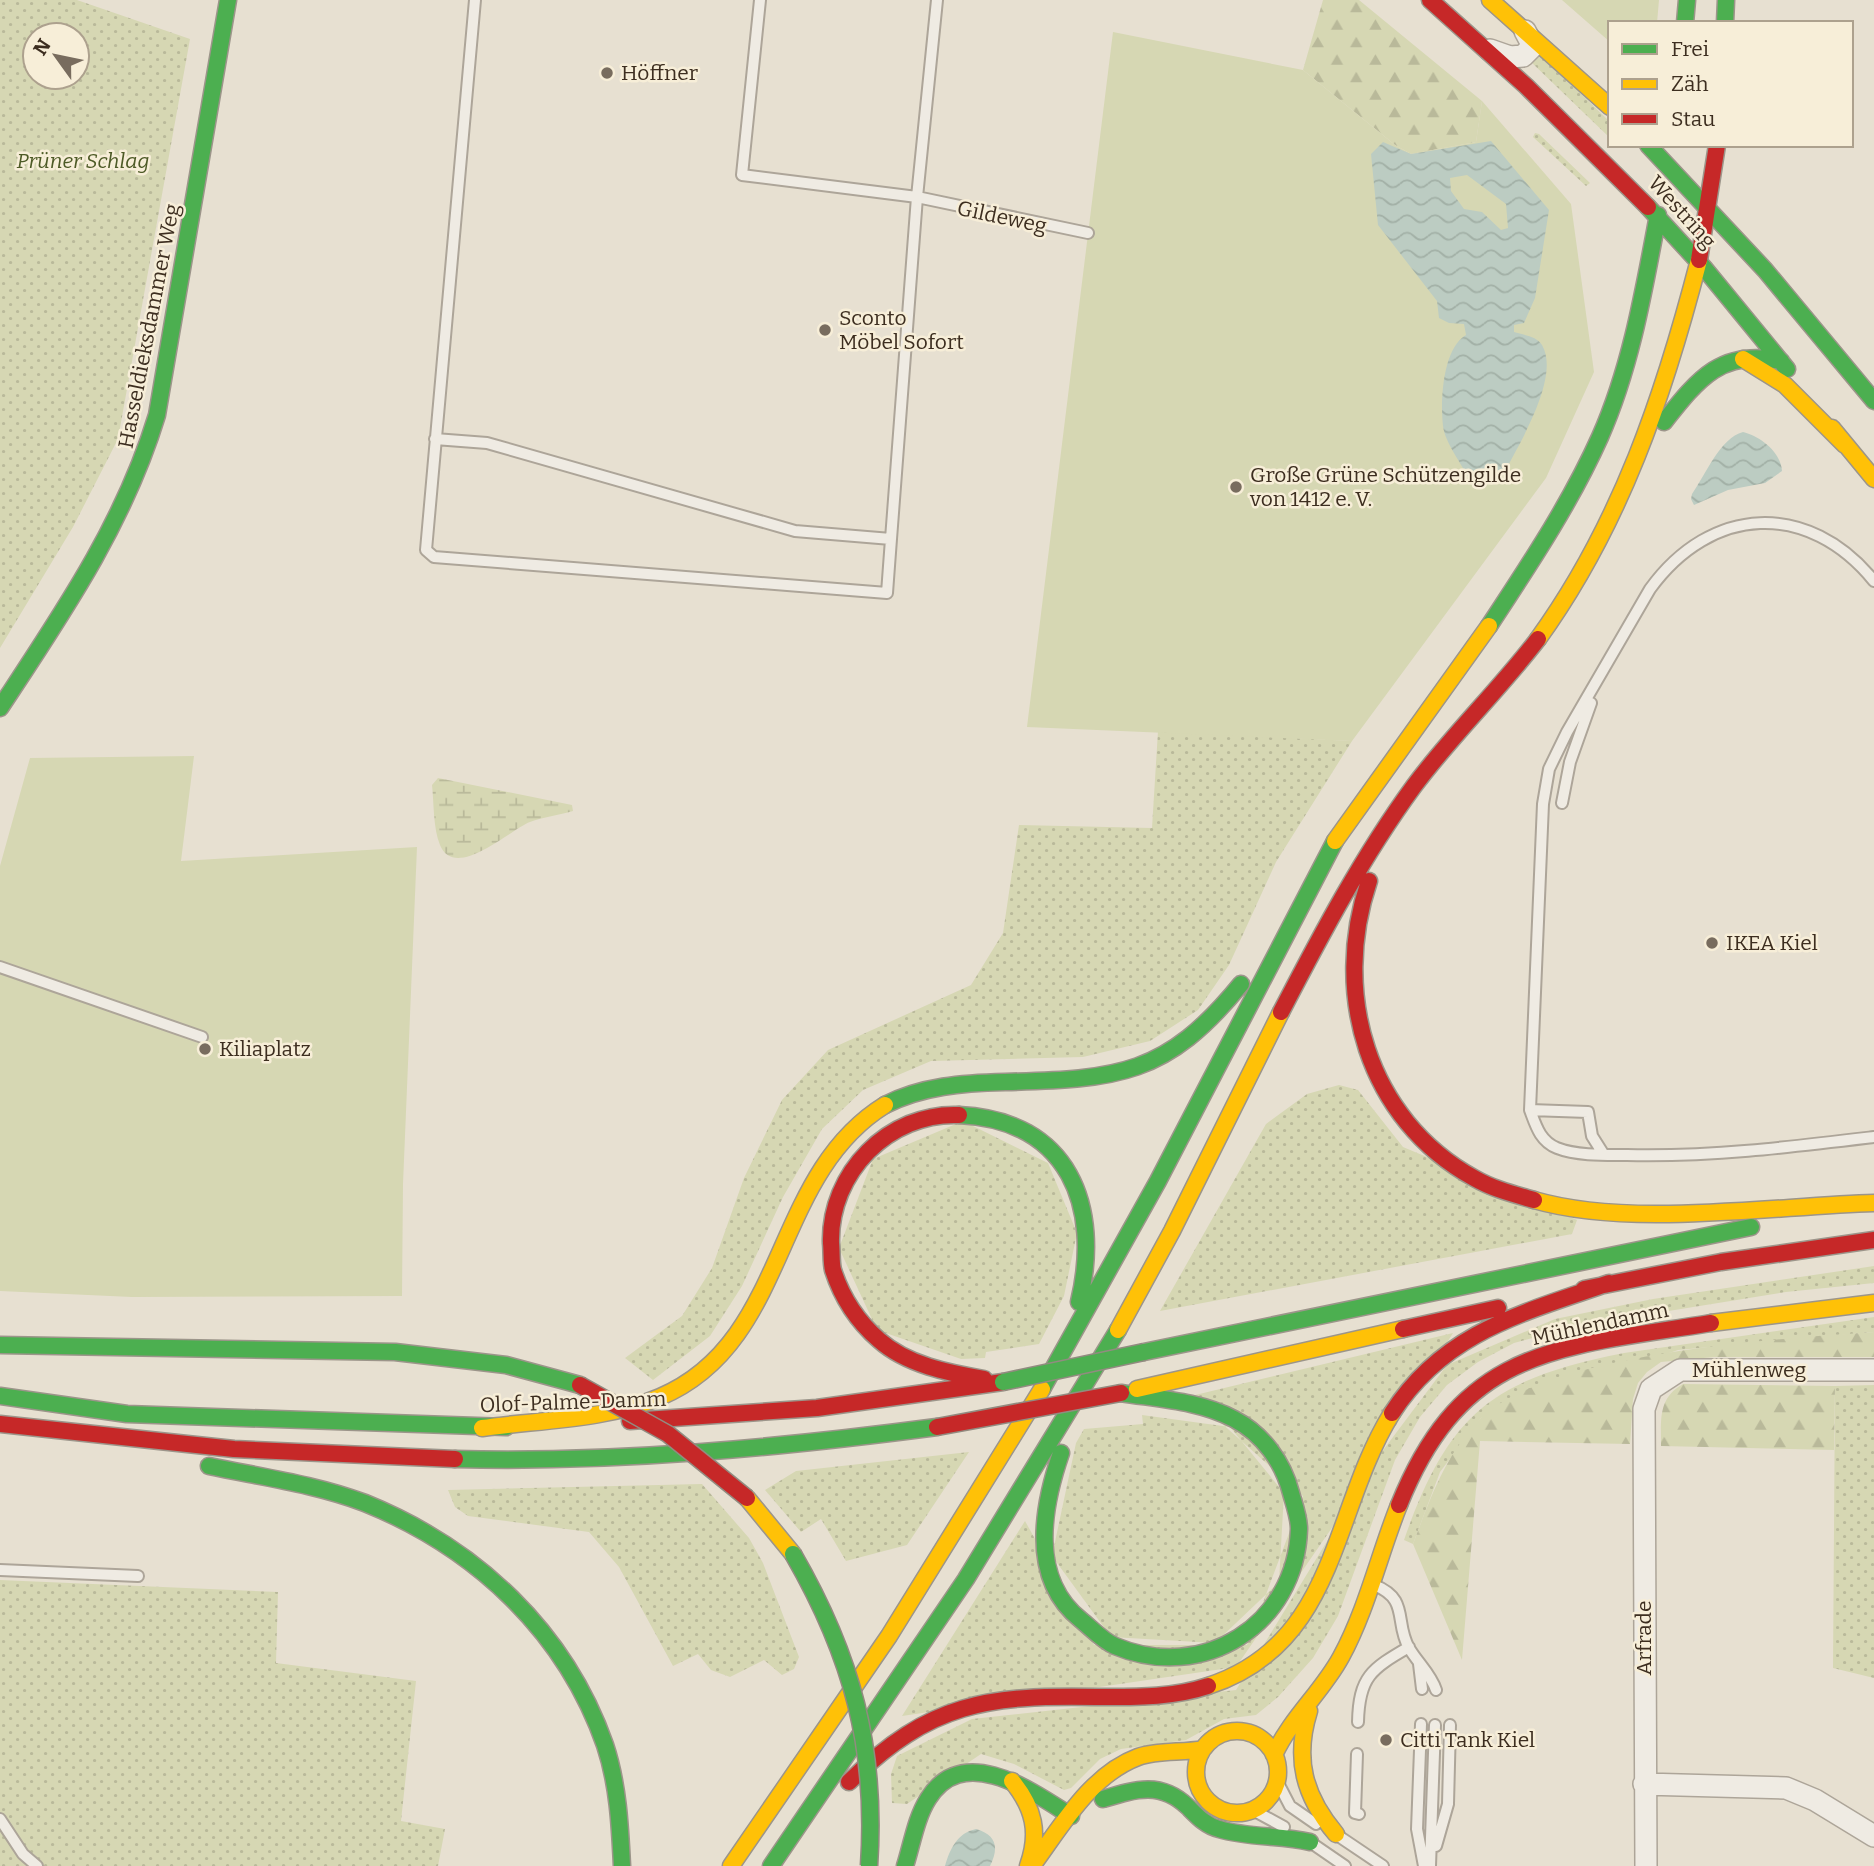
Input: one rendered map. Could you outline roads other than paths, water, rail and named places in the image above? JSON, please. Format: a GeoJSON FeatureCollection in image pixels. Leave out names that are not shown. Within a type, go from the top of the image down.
{"type":"FeatureCollection","features":[{"type":"Feature","properties":{"kind":"main road","name":"Hasseldieksdammer Weg"},"geometry":{"type":"LineString","coordinates":[[0,708],[120,516],[147,454],[160,401],[228,0]]}},
{"type":"Feature","properties":{"kind":"main road","name":"Westring"},"geometry":{"type":"LineString","coordinates":[[1430,0],[1660,202],[1699,260],[1874,479]]}},
{"type":"Feature","properties":{"kind":"main road"},"geometry":{"type":"LineString","coordinates":[[1490,0],[1608,105]]}},
{"type":"Feature","properties":{"kind":"main road"},"geometry":{"type":"LineString","coordinates":[[1685,21],[1687,0]]}},
{"type":"Feature","properties":{"kind":"main road"},"geometry":{"type":"LineString","coordinates":[[1726,0],[1726,21]]}},
{"type":"Feature","properties":{"kind":"main road","name":"Westring"},"geometry":{"type":"LineString","coordinates":[[1650,147],[1709,206],[1806,314],[1874,401]]}},
{"type":"Feature","properties":{"kind":"main road"},"geometry":{"type":"LineString","coordinates":[[731,1866],[889,1636],[1065,1353],[1158,1181],[1301,899],[1345,826],[1483,636],[1559,518],[1604,425],[1624,370],[1643,298],[1670,147]]}},
{"type":"Feature","properties":{"kind":"main road"},"geometry":{"type":"LineString","coordinates":[[772,1866],[889,1699],[971,1574],[1097,1367],[1194,1188],[1318,944],[1399,805],[1549,624],[1598,547],[1646,446],[1665,390],[1699,260],[1717,147]]}},
{"type":"Feature","properties":{"kind":"main road"},"geometry":{"type":"LineString","coordinates":[[1646,446],[1700,377],[1719,366],[1741,359],[1764,357],[1781,361]]}},
{"type":"Feature","properties":{"kind":"main road"},"geometry":{"type":"LineString","coordinates":[[1741,359],[1763,370],[1787,389],[1845,445]]}},
{"type":"Feature","properties":{"kind":"main road"},"geometry":{"type":"LineString","coordinates":[[1399,805],[1362,900],[1353,954],[1353,1001],[1374,1074],[1398,1111],[1437,1153],[1462,1172],[1496,1190],[1577,1208],[1673,1210],[1874,1203]]}},
{"type":"Feature","properties":{"kind":"main road"},"geometry":{"type":"LineString","coordinates":[[482,1428],[600,1410],[661,1397],[702,1374],[731,1346],[751,1319],[804,1195],[838,1142],[855,1125],[880,1107],[907,1094],[961,1082],[1083,1079],[1154,1063],[1189,1042],[1222,1010],[1301,899]]}},
{"type":"Feature","properties":{"kind":"main road"},"geometry":{"type":"LineString","coordinates":[[1065,1353],[1086,1279],[1089,1252],[1084,1204],[1076,1183],[1049,1149],[1012,1124],[970,1113],[926,1117],[883,1137],[864,1152],[852,1168],[833,1209],[829,1246],[831,1267],[843,1300],[853,1315],[879,1341],[964,1383],[1003,1382],[1326,1317],[1634,1248],[1874,1209]]}},
{"type":"Feature","properties":{"kind":"main road"},"geometry":{"type":"LineString","coordinates":[[0,1424],[192,1446],[434,1459],[747,1451],[937,1427],[1121,1393],[1609,1283],[1721,1262],[1874,1240]]}},
{"type":"Feature","properties":{"kind":"main road"},"geometry":{"type":"LineString","coordinates":[[772,1866],[862,1769],[904,1735],[957,1708],[1004,1698],[1140,1697],[1195,1690],[1221,1683],[1262,1661],[1298,1623],[1319,1588],[1374,1446],[1408,1387],[1441,1356],[1463,1341],[1504,1321],[1609,1283]]}},
{"type":"Feature","properties":{"kind":"main road","name":"Mühlendamm"},"geometry":{"type":"LineString","coordinates":[[1274,1755],[1288,1724],[1317,1691],[1343,1655],[1406,1488],[1432,1437],[1464,1399],[1502,1372],[1528,1360],[1578,1347],[1766,1315],[1874,1303]]}},
{"type":"Feature","properties":{"kind":"main road"},"geometry":{"type":"LineString","coordinates":[[0,1345],[386,1351],[483,1359],[533,1370],[580,1385],[670,1433],[709,1462],[747,1498],[793,1554],[820,1601],[842,1649],[863,1720],[873,1791],[869,1866]]}},
{"type":"Feature","properties":{"kind":"main road"},"geometry":{"type":"LineString","coordinates":[[1097,1367],[1071,1425],[1047,1494],[1043,1553],[1049,1575],[1066,1607],[1080,1623],[1112,1646],[1152,1660],[1172,1661],[1205,1656],[1243,1637],[1262,1623],[1290,1582],[1300,1529],[1293,1488],[1270,1448],[1236,1419],[1212,1410],[1121,1393]]}},
{"type":"Feature","properties":{"kind":"main road","name":"Olof-Palme-Damm"},"geometry":{"type":"LineString","coordinates":[[0,1396],[127,1414],[482,1428],[768,1415],[964,1383]]}},
{"type":"Feature","properties":{"kind":"main road"},"geometry":{"type":"LineString","coordinates":[[61,1432],[362,1502],[430,1532],[499,1581],[542,1628],[578,1683],[593,1714],[619,1806],[622,1866]]}},
{"type":"Feature","properties":{"kind":"main road"},"geometry":{"type":"LineString","coordinates":[[1287,1704],[1297,1695],[1317,1691]]}},
{"type":"Feature","properties":{"kind":"main road"},"geometry":{"type":"LineString","coordinates":[[1317,1691],[1300,1737],[1299,1759],[1313,1802],[1335,1833]]}},
{"type":"Feature","properties":{"kind":"main road"},"geometry":{"type":"LineString","coordinates":[[1250,1733],[1266,1721]]}},
{"type":"Feature","properties":{"kind":"main road"},"geometry":{"type":"LineString","coordinates":[[1228,1732],[1250,1733],[1264,1741],[1274,1755],[1277,1781],[1266,1802],[1253,1810],[1237,1813],[1220,1810],[1207,1800],[1198,1786],[1196,1767],[1203,1749],[1214,1738],[1228,1732]]}},
{"type":"Feature","properties":{"kind":"main road"},"geometry":{"type":"LineString","coordinates":[[1051,1866],[1080,1824],[1105,1777],[1130,1760],[1147,1755],[1203,1749]]}},
{"type":"Feature","properties":{"kind":"main road"},"geometry":{"type":"LineString","coordinates":[[905,1866],[923,1810],[935,1788],[967,1772],[1000,1775],[1080,1824]]}},
{"type":"Feature","properties":{"kind":"main road"},"geometry":{"type":"LineString","coordinates":[[1030,1866],[1080,1824],[1103,1799],[1134,1777],[1153,1773]]}},
{"type":"Feature","properties":{"kind":"main road"},"geometry":{"type":"LineString","coordinates":[[1180,1779],[1198,1786]]}},
{"type":"Feature","properties":{"kind":"main road"},"geometry":{"type":"LineString","coordinates":[[1012,1781],[1034,1814],[1036,1842],[1030,1866]]}},
{"type":"Feature","properties":{"kind":"main road"},"geometry":{"type":"LineString","coordinates":[[1103,1799],[1145,1787],[1158,1787],[1175,1794],[1203,1821],[1218,1829],[1284,1836],[1310,1842]]}},
{"type":"Feature","properties":{"kind":"street"},"geometry":{"type":"LineString","coordinates":[[1488,50],[1510,57],[1529,52],[1533,46],[1523,27]]}},
{"type":"Feature","properties":{"kind":"street","name":"Mühlenweg"},"geometry":{"type":"LineString","coordinates":[[1644,1409],[1651,1389],[1680,1370],[1874,1370]]}},
{"type":"Feature","properties":{"kind":"street","name":"Arfrade"},"geometry":{"type":"LineString","coordinates":[[1644,1409],[1646,1866]]}},
{"type":"Feature","properties":{"kind":"street"},"geometry":{"type":"LineString","coordinates":[[1644,1784],[1786,1788],[1815,1800],[1874,1836]]}},
{"type":"Feature","properties":{"kind":"lane"},"geometry":{"type":"LineString","coordinates":[[475,0],[426,550],[434,558],[887,593],[918,197],[937,0]]}},
{"type":"Feature","properties":{"kind":"lane","name":"Gildeweg"},"geometry":{"type":"LineString","coordinates":[[760,0],[742,175],[918,197],[1088,233]]}},
{"type":"Feature","properties":{"kind":"lane"},"geometry":{"type":"LineString","coordinates":[[435,439],[487,443],[795,531],[891,539]]}},
{"type":"Feature","properties":{"kind":"lane"},"geometry":{"type":"LineString","coordinates":[[1874,581],[1852,556],[1811,531],[1772,523],[1724,528],[1683,552],[1665,569],[1567,732],[1549,769],[1543,804],[1530,1110],[1539,1134],[1558,1148],[1604,1155],[1744,1153],[1874,1137]]}},
{"type":"Feature","properties":{"kind":"lane"},"geometry":{"type":"LineString","coordinates":[[1562,803],[1570,762],[1599,680]]}},
{"type":"Feature","properties":{"kind":"lane"},"geometry":{"type":"LineString","coordinates":[[0,967],[202,1037]]}},
{"type":"Feature","properties":{"kind":"lane"},"geometry":{"type":"LineString","coordinates":[[1530,1110],[1588,1112],[1592,1136],[1604,1155]]}},
{"type":"Feature","properties":{"kind":"lane"},"geometry":{"type":"LineString","coordinates":[[0,1570],[138,1576]]}},
{"type":"Feature","properties":{"kind":"lane"},"geometry":{"type":"LineString","coordinates":[[1372,1584],[1389,1592],[1396,1600],[1409,1647],[1436,1690]]}},
{"type":"Feature","properties":{"kind":"lane"},"geometry":{"type":"LineString","coordinates":[[1360,1716],[1361,1696],[1369,1675],[1382,1662],[1409,1647]]}},
{"type":"Feature","properties":{"kind":"lane"},"geometry":{"type":"LineString","coordinates":[[1418,1661],[1422,1689]]}},
{"type":"Feature","properties":{"kind":"lane"},"geometry":{"type":"LineString","coordinates":[[1429,1864],[1435,1725]]}},
{"type":"Feature","properties":{"kind":"lane"},"geometry":{"type":"LineString","coordinates":[[1429,1864],[1447,1804],[1450,1725]]}},
{"type":"Feature","properties":{"kind":"lane"},"geometry":{"type":"LineString","coordinates":[[1419,1729],[1414,1815],[1418,1841],[1429,1864]]}},
{"type":"Feature","properties":{"kind":"lane"},"geometry":{"type":"LineString","coordinates":[[1358,1760],[1355,1814],[1359,1814]]}},
{"type":"Feature","properties":{"kind":"lane"},"geometry":{"type":"LineString","coordinates":[[1277,1781],[1284,1798],[1295,1811],[1335,1833],[1383,1866]]}},
{"type":"Feature","properties":{"kind":"lane"},"geometry":{"type":"LineString","coordinates":[[1253,1810],[1310,1842],[1345,1866]]}},
{"type":"Feature","properties":{"kind":"lane"},"geometry":{"type":"LineString","coordinates":[[0,1819],[23,1854],[37,1866]]}},
{"type":"Feature","properties":{"kind":"water"},"geometry":{"type":"Polygon","coordinates":[[[1491,141],[1549,210],[1535,298],[1524,323],[1514,325],[1514,332],[1533,338],[1542,345],[1546,359],[1546,375],[1527,430],[1503,475],[1469,479],[1450,446],[1443,426],[1443,389],[1452,351],[1466,335],[1464,324],[1449,323],[1439,318],[1437,301],[1378,225],[1371,154],[1383,142],[1411,154],[1491,141]],[[1467,175],[1450,178],[1451,191],[1464,209],[1482,212],[1501,230],[1508,228],[1506,204],[1467,175]]]}},
{"type":"Feature","properties":{"kind":"water"},"geometry":{"type":"Polygon","coordinates":[[[1743,432],[1756,437],[1774,451],[1782,471],[1765,483],[1728,490],[1694,505],[1692,494],[1720,449],[1727,441],[1743,432]]]}},
{"type":"Feature","properties":{"kind":"water"},"geometry":{"type":"Polygon","coordinates":[[[976,1829],[988,1835],[994,1843],[995,1853],[990,1866],[945,1866],[959,1838],[976,1829]]]}},
{"type":"Feature","properties":{"kind":"place","name":"Höffner"},"geometry":{"type":"Point","coordinates":[607,73]}},
{"type":"Feature","properties":{"kind":"place","name":"Sconto Möbel Sofort"},"geometry":{"type":"Point","coordinates":[825,330]}},
{"type":"Feature","properties":{"kind":"place","name":"Große Grüne Schützengilde von 1412 e. V."},"geometry":{"type":"Point","coordinates":[1236,487]}},
{"type":"Feature","properties":{"kind":"place","name":"IKEA Kiel"},"geometry":{"type":"Point","coordinates":[1712,943]}},
{"type":"Feature","properties":{"kind":"place","name":"Kiliaplatz"},"geometry":{"type":"Point","coordinates":[205,1049]}},
{"type":"Feature","properties":{"kind":"place","name":"Citti Tank Kiel"},"geometry":{"type":"Point","coordinates":[1386,1740]}},
{"type":"Feature","properties":{"kind":"park label","name":"Prüner Schlag"},"geometry":{"type":"Point","coordinates":[83,161]}}]}
